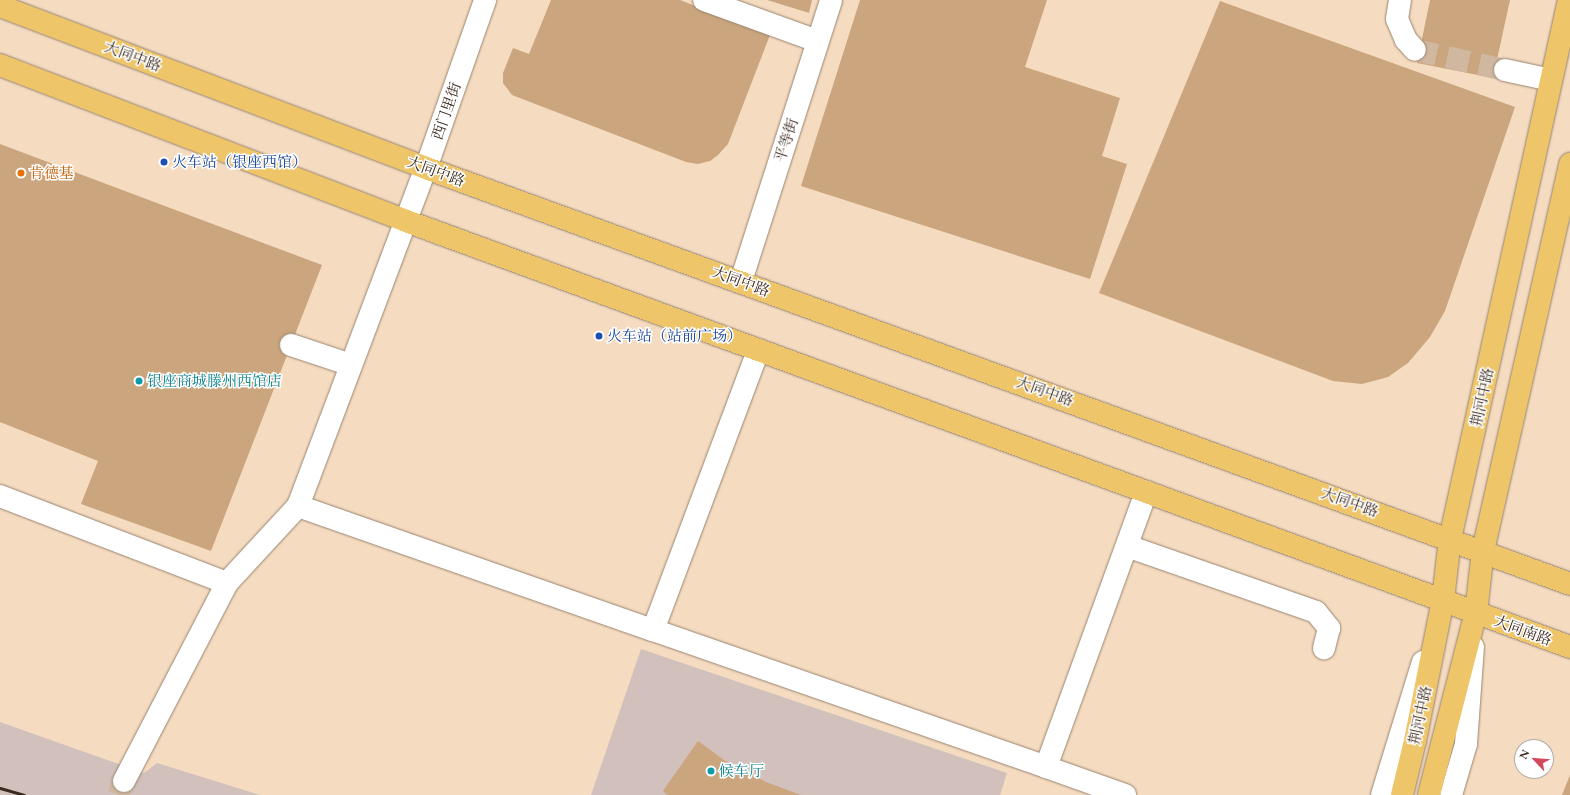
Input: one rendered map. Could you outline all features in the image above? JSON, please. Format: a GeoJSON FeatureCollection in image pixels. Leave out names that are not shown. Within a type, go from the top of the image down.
{"type":"FeatureCollection","features":[{"type":"Feature","properties":{"kind":"main road","name":"荆河中路"},"geometry":{"type":"LineString","coordinates":[[1402,795],[1415,741],[1443,600],[1450,539],[1570,0]]}},
{"type":"Feature","properties":{"kind":"main road","name":"大同中路"},"geometry":{"type":"LineString","coordinates":[[0,6],[426,168],[1483,551]]}},
{"type":"Feature","properties":{"kind":"main road"},"geometry":{"type":"LineString","coordinates":[[0,65],[406,221],[1476,612]]}},
{"type":"Feature","properties":{"kind":"main road","name":"荆河中路"},"geometry":{"type":"LineString","coordinates":[[1429,795],[1476,612],[1483,551],[1570,164]]}},
{"type":"Feature","properties":{"kind":"main road"},"geometry":{"type":"LineString","coordinates":[[1483,551],[1570,584]]}},
{"type":"Feature","properties":{"kind":"main road","name":"大同南路"},"geometry":{"type":"LineString","coordinates":[[1476,612],[1570,647]]}},
{"type":"Feature","properties":{"kind":"street","name":"西门里街"},"geometry":{"type":"LineString","coordinates":[[298,506],[426,168],[485,0]]}},
{"type":"Feature","properties":{"kind":"street"},"geometry":{"type":"LineString","coordinates":[[704,0],[817,41]]}},
{"type":"Feature","properties":{"kind":"street","name":"平等街"},"geometry":{"type":"LineString","coordinates":[[741,281],[831,0]]}},
{"type":"Feature","properties":{"kind":"street"},"geometry":{"type":"LineString","coordinates":[[1400,0],[1397,20],[1406,40],[1415,50]]}},
{"type":"Feature","properties":{"kind":"street"},"geometry":{"type":"LineString","coordinates":[[1505,70],[1551,80]]}},
{"type":"Feature","properties":{"kind":"street"},"geometry":{"type":"LineString","coordinates":[[291,345],[351,365]]}},
{"type":"Feature","properties":{"kind":"street"},"geometry":{"type":"LineString","coordinates":[[653,630],[758,350]]}},
{"type":"Feature","properties":{"kind":"street"},"geometry":{"type":"LineString","coordinates":[[1046,767],[1146,492]]}},
{"type":"Feature","properties":{"kind":"street"},"geometry":{"type":"LineString","coordinates":[[0,496],[227,583]]}},
{"type":"Feature","properties":{"kind":"street"},"geometry":{"type":"LineString","coordinates":[[124,781],[227,583],[298,506],[1125,795]]}},
{"type":"Feature","properties":{"kind":"street"},"geometry":{"type":"LineString","coordinates":[[1127,546],[1316,612],[1328,628],[1324,648]]}},
{"type":"Feature","properties":{"kind":"street"},"geometry":{"type":"LineString","coordinates":[[1382,795],[1443,600]]}},
{"type":"Feature","properties":{"kind":"street"},"geometry":{"type":"LineString","coordinates":[[1451,795],[1466,744],[1476,612]]}},
{"type":"Feature","properties":{"kind":"shaded area"},"geometry":{"type":"Polygon","coordinates":[[[641,649],[1007,773],[1000,795],[591,795],[641,649]]]}},
{"type":"Feature","properties":{"kind":"shaded area"},"geometry":{"type":"Polygon","coordinates":[[[0,722],[144,773],[157,763],[260,795],[0,795],[0,722]]]}},
{"type":"Feature","properties":{"kind":"building"},"geometry":{"type":"Polygon","coordinates":[[[551,0],[680,0],[770,35],[728,144],[710,161],[698,164],[686,162],[512,95],[503,83],[503,73],[513,48],[529,54],[551,0]]]}},
{"type":"Feature","properties":{"kind":"building"},"geometry":{"type":"Polygon","coordinates":[[[767,0],[812,0],[809,13],[767,0]]]}},
{"type":"Feature","properties":{"kind":"building"},"geometry":{"type":"Polygon","coordinates":[[[860,0],[1047,0],[1025,67],[1120,98],[1102,156],[1127,164],[1090,279],[801,186],[860,0]]]}},
{"type":"Feature","properties":{"kind":"building"},"geometry":{"type":"Polygon","coordinates":[[[1430,0],[1510,0],[1493,78],[1417,63],[1430,0]]]}},
{"type":"Feature","properties":{"kind":"building"},"geometry":{"type":"Polygon","coordinates":[[[1220,1],[1515,107],[1445,311],[1430,337],[1408,363],[1388,377],[1362,384],[1333,381],[1099,293],[1220,1]]]}},
{"type":"Feature","properties":{"kind":"building","name":"银座商城滕州西馆店"},"geometry":{"type":"Polygon","coordinates":[[[0,144],[322,265],[211,551],[81,504],[98,461],[0,422],[0,144]]]}},
{"type":"Feature","properties":{"kind":"building","name":"候车厅"},"geometry":{"type":"Polygon","coordinates":[[[698,741],[724,760],[766,782],[801,795],[667,795],[663,791],[698,741]]]}},
{"type":"Feature","properties":{"kind":"building"},"geometry":{"type":"Polygon","coordinates":[[[1570,775],[1570,795],[1562,795],[1570,775]]]}},
{"type":"Feature","properties":{"kind":"tunnel"},"geometry":{"type":"LineString","coordinates":[[1415,50],[1505,70]]}},
{"type":"Feature","properties":{"kind":"tunnel"},"geometry":{"type":"LineString","coordinates":[[118,795],[124,781]]}},
{"type":"Feature","properties":{"kind":"railway"},"geometry":{"type":"LineString","coordinates":[[0,788],[24,795]]}},
{"type":"Feature","properties":{"kind":"place","name":"火车站（银座西馆）"},"geometry":{"type":"Point","coordinates":[164,162]}},
{"type":"Feature","properties":{"kind":"place","name":"肯德基"},"geometry":{"type":"Point","coordinates":[21,173]}},
{"type":"Feature","properties":{"kind":"place","name":"火车站（站前广场）"},"geometry":{"type":"Point","coordinates":[599,336]}},
{"type":"Feature","properties":{"kind":"place","name":"银座商城滕州西馆店"},"geometry":{"type":"Point","coordinates":[139,381]}},
{"type":"Feature","properties":{"kind":"place","name":"候车厅"},"geometry":{"type":"Point","coordinates":[711,771]}}]}
